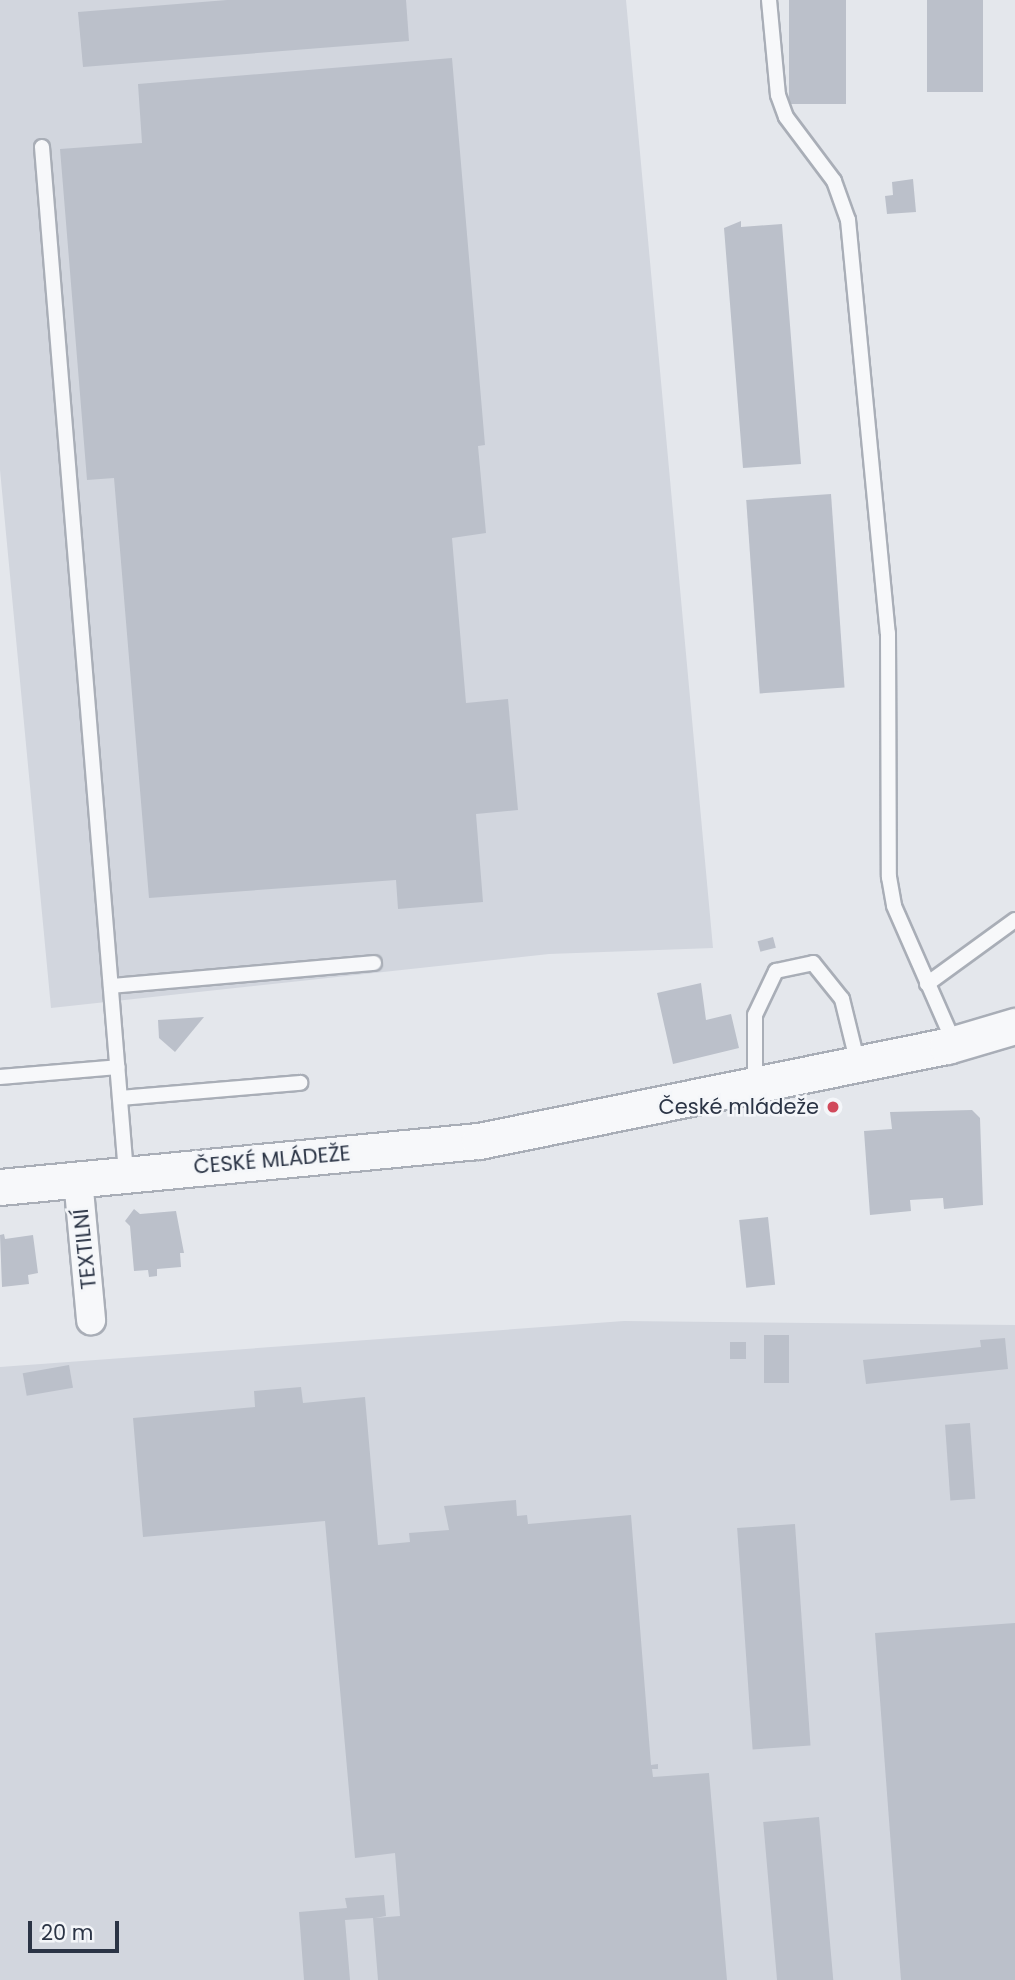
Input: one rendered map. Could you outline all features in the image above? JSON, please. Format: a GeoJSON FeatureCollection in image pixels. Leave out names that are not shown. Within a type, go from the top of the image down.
{"type":"FeatureCollection","features":[{"type":"Feature","properties":{"kind":"street","name":"ČESKÉ MLÁDEŽE"},"geometry":{"type":"LineString","coordinates":[[0,1187],[479,1141],[954,1045],[1015,1026]]}},
{"type":"Feature","properties":{"kind":"street","name":"TEXTILNÍ"},"geometry":{"type":"LineString","coordinates":[[78,1179],[92,1320]]}},
{"type":"Feature","properties":{"kind":"lane"},"geometry":{"type":"LineString","coordinates":[[769,0],[778,95],[786,117],[834,181],[848,220],[888,633],[889,877],[894,906],[954,1045]]}},
{"type":"Feature","properties":{"kind":"lane"},"geometry":{"type":"LineString","coordinates":[[42,147],[126,1174]]}},
{"type":"Feature","properties":{"kind":"lane"},"geometry":{"type":"LineString","coordinates":[[927,984],[1015,920]]}},
{"type":"Feature","properties":{"kind":"lane"},"geometry":{"type":"LineString","coordinates":[[111,986],[374,963]]}},
{"type":"Feature","properties":{"kind":"lane"},"geometry":{"type":"LineString","coordinates":[[755,1085],[755,1015],[776,971],[813,963],[842,999],[859,1064]]}},
{"type":"Feature","properties":{"kind":"lane"},"geometry":{"type":"LineString","coordinates":[[0,1077],[118,1068]]}},
{"type":"Feature","properties":{"kind":"lane"},"geometry":{"type":"LineString","coordinates":[[120,1098],[300,1083]]}},
{"type":"Feature","properties":{"kind":"shaded area"},"geometry":{"type":"Polygon","coordinates":[[[0,0],[626,0],[713,948],[549,954],[51,1008],[0,470],[0,0]]]}},
{"type":"Feature","properties":{"kind":"shaded area"},"geometry":{"type":"Polygon","coordinates":[[[624,1321],[1015,1325],[1015,1980],[0,1980],[0,1367],[624,1321]]]}},
{"type":"Feature","properties":{"kind":"building"},"geometry":{"type":"Polygon","coordinates":[[[227,0],[406,0],[409,41],[83,67],[78,12],[227,0]]]}},
{"type":"Feature","properties":{"kind":"building"},"geometry":{"type":"Polygon","coordinates":[[[789,0],[846,0],[846,104],[789,104],[789,0]]]}},
{"type":"Feature","properties":{"kind":"building"},"geometry":{"type":"Polygon","coordinates":[[[927,0],[983,0],[983,92],[927,92],[927,0]]]}},
{"type":"Feature","properties":{"kind":"building"},"geometry":{"type":"Polygon","coordinates":[[[452,58],[485,445],[478,446],[486,533],[452,538],[466,703],[508,699],[518,810],[476,814],[483,902],[398,909],[396,880],[149,898],[114,478],[87,480],[60,149],[142,143],[138,84],[452,58]]]}},
{"type":"Feature","properties":{"kind":"building"},"geometry":{"type":"Polygon","coordinates":[[[913,179],[916,212],[887,214],[885,196],[893,195],[892,182],[913,179]]]}},
{"type":"Feature","properties":{"kind":"building"},"geometry":{"type":"Polygon","coordinates":[[[741,221],[741,227],[782,224],[801,464],[743,468],[724,228],[741,221]]]}},
{"type":"Feature","properties":{"kind":"building"},"geometry":{"type":"Polygon","coordinates":[[[831,494],[845,688],[760,693],[746,500],[831,494]]]}},
{"type":"Feature","properties":{"kind":"building"},"geometry":{"type":"Polygon","coordinates":[[[773,937],[776,948],[760,952],[758,941],[773,937]]]}},
{"type":"Feature","properties":{"kind":"building"},"geometry":{"type":"Polygon","coordinates":[[[701,983],[706,1020],[731,1014],[739,1048],[673,1064],[657,993],[701,983]]]}},
{"type":"Feature","properties":{"kind":"building"},"geometry":{"type":"Polygon","coordinates":[[[204,1017],[175,1052],[159,1038],[158,1020],[204,1017]]]}},
{"type":"Feature","properties":{"kind":"building"},"geometry":{"type":"Polygon","coordinates":[[[972,1110],[980,1118],[983,1205],[944,1209],[943,1198],[910,1200],[911,1211],[870,1215],[864,1131],[892,1129],[890,1112],[972,1110]]]}},
{"type":"Feature","properties":{"kind":"building"},"geometry":{"type":"Polygon","coordinates":[[[134,1209],[140,1214],[176,1211],[184,1253],[180,1253],[181,1267],[157,1269],[157,1276],[149,1277],[148,1270],[134,1271],[130,1226],[125,1221],[134,1209]]]}},
{"type":"Feature","properties":{"kind":"building"},"geometry":{"type":"Polygon","coordinates":[[[768,1217],[775,1285],[746,1288],[739,1220],[768,1217]]]}},
{"type":"Feature","properties":{"kind":"building"},"geometry":{"type":"Polygon","coordinates":[[[4,1234],[5,1239],[33,1235],[38,1273],[28,1275],[29,1284],[2,1287],[0,1235],[4,1234]]]}},
{"type":"Feature","properties":{"kind":"building"},"geometry":{"type":"Polygon","coordinates":[[[764,1335],[789,1335],[789,1383],[764,1383],[764,1335]]]}},
{"type":"Feature","properties":{"kind":"building"},"geometry":{"type":"Polygon","coordinates":[[[1005,1338],[1008,1369],[866,1384],[863,1360],[981,1347],[980,1340],[1005,1338]]]}},
{"type":"Feature","properties":{"kind":"building"},"geometry":{"type":"Polygon","coordinates":[[[730,1342],[746,1342],[746,1359],[730,1359],[730,1342]]]}},
{"type":"Feature","properties":{"kind":"building"},"geometry":{"type":"Polygon","coordinates":[[[69,1365],[73,1388],[27,1396],[23,1373],[69,1365]]]}},
{"type":"Feature","properties":{"kind":"building"},"geometry":{"type":"Polygon","coordinates":[[[301,1387],[303,1403],[365,1397],[378,1545],[410,1542],[409,1533],[449,1530],[444,1506],[516,1500],[517,1516],[527,1515],[528,1524],[631,1515],[651,1765],[658,1764],[658,1769],[652,1769],[653,1777],[709,1773],[727,1980],[378,1980],[373,1918],[345,1920],[350,1980],[304,1980],[299,1912],[347,1908],[345,1898],[384,1895],[386,1916],[375,1918],[400,1916],[395,1853],[355,1858],[325,1521],[143,1537],[133,1418],[255,1407],[254,1391],[301,1387]]]}},
{"type":"Feature","properties":{"kind":"building"},"geometry":{"type":"Polygon","coordinates":[[[970,1423],[975,1499],[950,1501],[945,1425],[970,1423]]]}},
{"type":"Feature","properties":{"kind":"building"},"geometry":{"type":"Polygon","coordinates":[[[795,1524],[810,1745],[753,1750],[737,1528],[795,1524]]]}},
{"type":"Feature","properties":{"kind":"building"},"geometry":{"type":"Polygon","coordinates":[[[1015,1623],[1015,1980],[901,1980],[875,1633],[1015,1623]]]}},
{"type":"Feature","properties":{"kind":"building"},"geometry":{"type":"Polygon","coordinates":[[[819,1817],[833,1980],[777,1980],[763,1822],[819,1817]]]}},
{"type":"Feature","properties":{"kind":"place","name":"České mládeže"},"geometry":{"type":"Point","coordinates":[833,1107]}}]}
